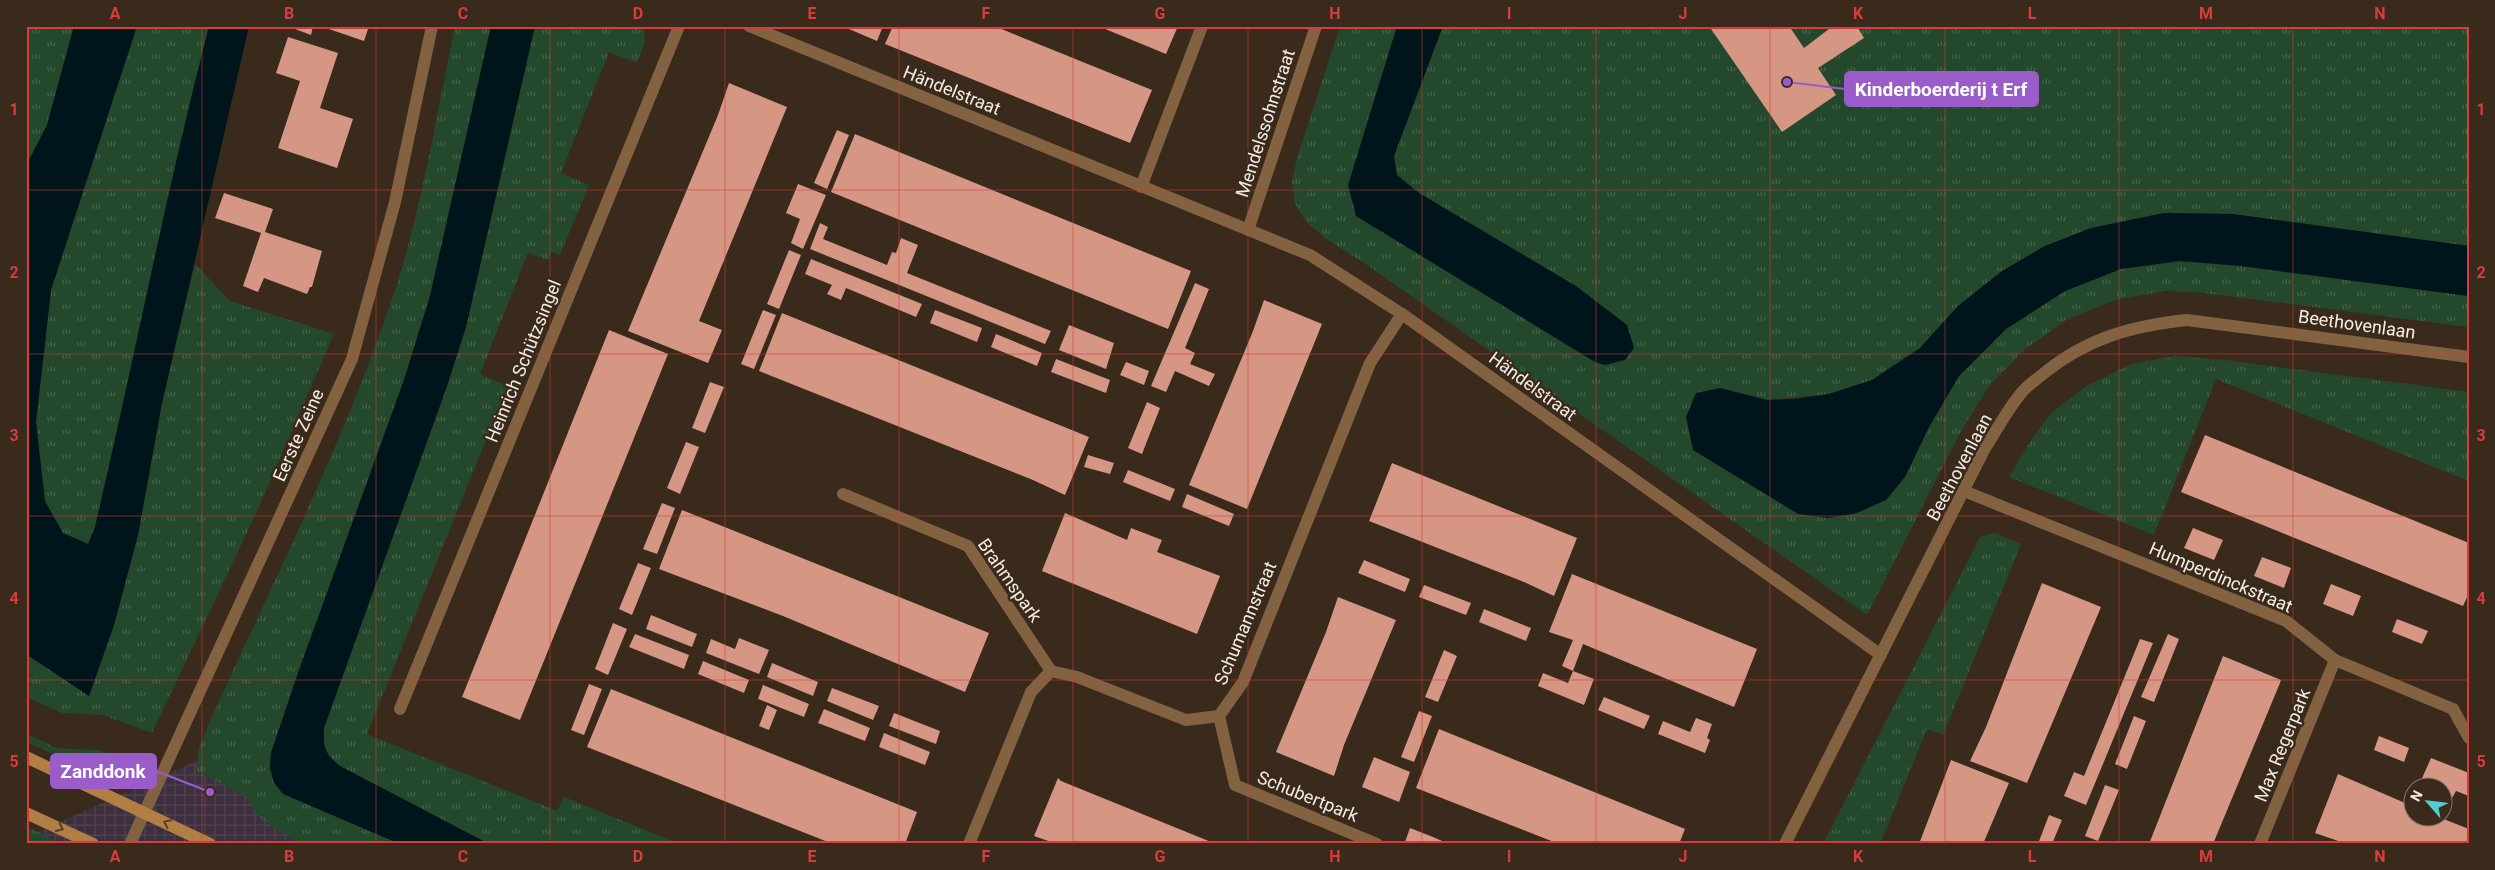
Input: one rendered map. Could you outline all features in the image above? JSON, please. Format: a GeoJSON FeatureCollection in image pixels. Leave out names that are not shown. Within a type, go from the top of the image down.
{"type":"FeatureCollection","features":[{"type":"Feature","properties":{"kind":"main road"},"geometry":{"type":"LineString","coordinates":[[26,757],[210,844]]}},
{"type":"Feature","properties":{"kind":"main road"},"geometry":{"type":"LineString","coordinates":[[26,813],[93,844]]}},
{"type":"Feature","properties":{"kind":"street","name":"Eerste Zeine"},"geometry":{"type":"LineString","coordinates":[[132,840],[352,358],[395,202],[432,26]]}},
{"type":"Feature","properties":{"kind":"street","name":"Heinrich Schützsingel"},"geometry":{"type":"LineString","coordinates":[[400,709],[679,26]]}},
{"type":"Feature","properties":{"kind":"street","name":"Händelstraat"},"geometry":{"type":"LineString","coordinates":[[749,26],[1310,256],[1402,314],[1881,655]]}},
{"type":"Feature","properties":{"kind":"street"},"geometry":{"type":"LineString","coordinates":[[1141,187],[1202,26]]}},
{"type":"Feature","properties":{"kind":"street","name":"Mendelssohnstraat"},"geometry":{"type":"LineString","coordinates":[[1248,230],[1316,26]]}},
{"type":"Feature","properties":{"kind":"street","name":"Schumannstraat"},"geometry":{"type":"LineString","coordinates":[[1219,716],[1243,682],[1370,363],[1402,314]]}},
{"type":"Feature","properties":{"kind":"street","name":"Beethovenlaan"},"geometry":{"type":"LineString","coordinates":[[1785,844],[1985,448],[2023,391],[2058,361],[2082,346],[2119,332],[2158,323],[2186,320],[2469,357]]}},
{"type":"Feature","properties":{"kind":"street","name":"Humperdinckstraat"},"geometry":{"type":"LineString","coordinates":[[1964,491],[2286,620],[2335,660],[2453,709],[2469,738]]}},
{"type":"Feature","properties":{"kind":"street","name":"Brahmspark"},"geometry":{"type":"LineString","coordinates":[[843,494],[968,546],[1050,671]]}},
{"type":"Feature","properties":{"kind":"street","name":"Max Regerpark"},"geometry":{"type":"LineString","coordinates":[[2260,844],[2335,660]]}},
{"type":"Feature","properties":{"kind":"street"},"geometry":{"type":"LineString","coordinates":[[969,844],[1030,692],[1050,671],[1077,678],[1186,720],[1219,716]]}},
{"type":"Feature","properties":{"kind":"street","name":"Schubertpark"},"geometry":{"type":"LineString","coordinates":[[1219,716],[1235,785],[1377,844]]}},
{"type":"Feature","properties":{"kind":"shaded area"},"geometry":{"type":"Polygon","coordinates":[[[230,746],[363,844],[26,844],[26,837],[230,746]]]}},
{"type":"Feature","properties":{"kind":"green space"},"geometry":{"type":"Polygon","coordinates":[[[26,26],[74,26],[47,125],[26,166],[26,26]]]}},
{"type":"Feature","properties":{"kind":"green space"},"geometry":{"type":"Polygon","coordinates":[[[137,26],[209,26],[95,527],[88,544],[63,533],[44,501],[36,422],[51,290],[137,26]]]}},
{"type":"Feature","properties":{"kind":"green space"},"geometry":{"type":"Polygon","coordinates":[[[455,26],[491,26],[430,296],[404,380],[299,670],[271,753],[270,768],[274,783],[283,794],[400,844],[301,844],[261,819],[245,796],[196,771],[199,748],[329,461],[372,356],[402,269],[411,235],[455,26]]]}},
{"type":"Feature","properties":{"kind":"green space"},"geometry":{"type":"Polygon","coordinates":[[[535,26],[644,26],[645,42],[637,63],[609,52],[561,173],[589,185],[560,255],[551,252],[548,260],[528,253],[480,374],[508,386],[367,734],[557,811],[564,797],[680,844],[489,844],[340,766],[328,754],[324,741],[324,728],[446,389],[466,327],[535,26]]]}},
{"type":"Feature","properties":{"kind":"green space"},"geometry":{"type":"Polygon","coordinates":[[[1340,26],[2469,26],[2469,246],[2233,214],[2164,213],[2091,228],[2045,246],[2002,271],[1958,306],[1920,348],[1872,380],[1829,394],[1767,400],[1720,388],[1905,477],[1929,427],[1959,376],[2006,329],[2065,291],[2121,269],[2180,261],[2241,266],[2469,296],[2469,327],[2204,293],[2166,291],[2115,300],[2066,320],[2024,350],[1989,386],[1960,433],[1867,615],[1364,263],[1325,238],[1306,222],[1295,204],[1292,181],[1297,158],[1340,26]]]}},
{"type":"Feature","properties":{"kind":"green space"},"geometry":{"type":"Polygon","coordinates":[[[195,264],[230,301],[334,334],[254,518],[152,733],[103,715],[62,713],[26,697],[26,654],[89,696],[114,625],[138,535],[162,403],[195,264]]]}},
{"type":"Feature","properties":{"kind":"green space"},"geometry":{"type":"Polygon","coordinates":[[[2176,356],[2225,360],[2469,392],[2469,481],[2216,379],[2154,535],[2009,477],[2030,442],[2051,413],[2088,385],[2132,364],[2176,356]]]}},
{"type":"Feature","properties":{"kind":"green space"},"geometry":{"type":"Polygon","coordinates":[[[1995,533],[2021,544],[1943,735],[1927,729],[1880,844],[1823,844],[1980,537],[1995,533]]]}},
{"type":"Feature","properties":{"kind":"green space"},"geometry":{"type":"Polygon","coordinates":[[[26,733],[56,748],[98,750],[136,763],[106,772],[71,762],[26,742],[26,733]]]}},
{"type":"Feature","properties":{"kind":"green space"},"geometry":{"type":"Polygon","coordinates":[[[26,827],[46,835],[57,844],[26,844],[26,827]]]}},
{"type":"Feature","properties":{"kind":"water"},"geometry":{"type":"Polygon","coordinates":[[[74,26],[137,26],[51,290],[36,422],[45,501],[63,533],[88,544],[95,527],[193,88],[209,26],[249,26],[162,403],[138,535],[114,625],[89,696],[26,654],[26,166],[47,125],[74,26]]]}},
{"type":"Feature","properties":{"kind":"water"},"geometry":{"type":"Polygon","coordinates":[[[491,26],[535,26],[466,327],[446,389],[324,728],[326,750],[331,758],[340,766],[489,844],[400,844],[283,794],[274,783],[270,768],[271,753],[299,670],[404,380],[430,296],[491,26]]]}},
{"type":"Feature","properties":{"kind":"water"},"geometry":{"type":"Polygon","coordinates":[[[1397,26],[1443,26],[1394,156],[1397,175],[1419,193],[1576,286],[1627,325],[1634,348],[1625,360],[1605,365],[1595,362],[1356,216],[1348,185],[1397,26]]]}},
{"type":"Feature","properties":{"kind":"water"},"geometry":{"type":"Polygon","coordinates":[[[2164,213],[2233,214],[2469,246],[2469,296],[2241,266],[2180,261],[2121,269],[2065,291],[2006,329],[1959,376],[1929,427],[1905,477],[1886,500],[1857,513],[1828,518],[1798,514],[1693,450],[1686,417],[1696,393],[1720,388],[1767,400],[1795,399],[1829,394],[1872,380],[1920,348],[1958,306],[2002,271],[2045,246],[2091,228],[2164,213]]]}},
{"type":"Feature","properties":{"kind":"building"},"geometry":{"type":"Polygon","coordinates":[[[287,26],[313,26],[311,35],[287,26]]]}},
{"type":"Feature","properties":{"kind":"building"},"geometry":{"type":"Polygon","coordinates":[[[320,26],[369,26],[364,41],[320,26]]]}},
{"type":"Feature","properties":{"kind":"building"},"geometry":{"type":"Polygon","coordinates":[[[842,26],[883,26],[877,41],[842,26]]]}},
{"type":"Feature","properties":{"kind":"building"},"geometry":{"type":"Polygon","coordinates":[[[893,26],[994,26],[1152,90],[1130,143],[885,44],[893,26]]]}},
{"type":"Feature","properties":{"kind":"building"},"geometry":{"type":"Polygon","coordinates":[[[1098,26],[1178,26],[1166,54],[1098,26]]]}},
{"type":"Feature","properties":{"kind":"building"},"geometry":{"type":"Polygon","coordinates":[[[1709,26],[1789,26],[1804,48],[1833,26],[1857,26],[1864,38],[1818,68],[1836,95],[1782,132],[1709,26]]]}},
{"type":"Feature","properties":{"kind":"building"},"geometry":{"type":"Polygon","coordinates":[[[288,37],[338,53],[320,108],[353,119],[337,168],[278,148],[300,81],[276,73],[288,37]]]}},
{"type":"Feature","properties":{"kind":"building"},"geometry":{"type":"Polygon","coordinates":[[[729,83],[787,107],[699,321],[722,330],[708,363],[628,331],[718,115],[729,83]]]}},
{"type":"Feature","properties":{"kind":"building"},"geometry":{"type":"Polygon","coordinates":[[[837,130],[849,135],[827,189],[814,183],[837,130]]]}},
{"type":"Feature","properties":{"kind":"building"},"geometry":{"type":"Polygon","coordinates":[[[855,134],[1191,271],[1168,329],[831,192],[855,134]]]}},
{"type":"Feature","properties":{"kind":"building"},"geometry":{"type":"Polygon","coordinates":[[[798,184],[826,195],[803,249],[791,243],[800,219],[786,213],[798,184]]]}},
{"type":"Feature","properties":{"kind":"building"},"geometry":{"type":"Polygon","coordinates":[[[224,193],[273,209],[265,232],[322,251],[312,287],[310,287],[307,294],[264,278],[258,292],[243,286],[261,233],[215,218],[224,193]]]}},
{"type":"Feature","properties":{"kind":"building"},"geometry":{"type":"Polygon","coordinates":[[[820,223],[828,227],[823,239],[887,265],[892,252],[896,253],[901,238],[918,245],[907,273],[1051,331],[1045,344],[810,249],[820,223]]]}},
{"type":"Feature","properties":{"kind":"building"},"geometry":{"type":"Polygon","coordinates":[[[789,250],[801,255],[779,309],[767,304],[789,250]]]}},
{"type":"Feature","properties":{"kind":"building"},"geometry":{"type":"Polygon","coordinates":[[[811,259],[922,304],[916,317],[846,288],[841,300],[827,294],[832,285],[805,274],[811,259]]]}},
{"type":"Feature","properties":{"kind":"building"},"geometry":{"type":"Polygon","coordinates":[[[1195,283],[1209,289],[1185,348],[1195,353],[1190,364],[1215,374],[1209,386],[1175,371],[1166,392],[1151,386],[1195,283]]]}},
{"type":"Feature","properties":{"kind":"building"},"geometry":{"type":"Polygon","coordinates":[[[1264,300],[1322,324],[1247,509],[1189,485],[1264,300]]]}},
{"type":"Feature","properties":{"kind":"building"},"geometry":{"type":"Polygon","coordinates":[[[763,310],[776,315],[754,369],[741,364],[763,310]]]}},
{"type":"Feature","properties":{"kind":"building"},"geometry":{"type":"Polygon","coordinates":[[[935,310],[982,328],[977,342],[930,323],[935,310]]]}},
{"type":"Feature","properties":{"kind":"building"},"geometry":{"type":"Polygon","coordinates":[[[782,313],[1089,437],[1065,495],[1033,480],[759,371],[782,313]]]}},
{"type":"Feature","properties":{"kind":"building"},"geometry":{"type":"Polygon","coordinates":[[[1069,325],[1114,343],[1106,369],[1059,350],[1069,325]]]}},
{"type":"Feature","properties":{"kind":"building"},"geometry":{"type":"Polygon","coordinates":[[[609,330],[668,354],[520,720],[462,697],[609,330]]]}},
{"type":"Feature","properties":{"kind":"building"},"geometry":{"type":"Polygon","coordinates":[[[996,334],[1042,353],[1037,366],[991,347],[996,334]]]}},
{"type":"Feature","properties":{"kind":"building"},"geometry":{"type":"Polygon","coordinates":[[[1056,359],[1110,380],[1106,393],[1051,372],[1056,359]]]}},
{"type":"Feature","properties":{"kind":"building"},"geometry":{"type":"Polygon","coordinates":[[[1126,362],[1149,371],[1144,385],[1120,375],[1126,362]]]}},
{"type":"Feature","properties":{"kind":"building"},"geometry":{"type":"Polygon","coordinates":[[[710,382],[724,387],[705,433],[692,428],[710,382]]]}},
{"type":"Feature","properties":{"kind":"building"},"geometry":{"type":"Polygon","coordinates":[[[1147,402],[1160,408],[1142,454],[1128,448],[1147,402]]]}},
{"type":"Feature","properties":{"kind":"building"},"geometry":{"type":"Polygon","coordinates":[[[2205,435],[2469,543],[2469,593],[2463,606],[2181,492],[2205,435]]]}},
{"type":"Feature","properties":{"kind":"building"},"geometry":{"type":"Polygon","coordinates":[[[686,442],[699,447],[680,494],[667,488],[686,442]]]}},
{"type":"Feature","properties":{"kind":"building"},"geometry":{"type":"Polygon","coordinates":[[[1088,455],[1114,463],[1110,474],[1084,467],[1088,455]]]}},
{"type":"Feature","properties":{"kind":"building"},"geometry":{"type":"Polygon","coordinates":[[[1392,463],[1577,538],[1554,596],[1524,582],[1369,521],[1392,463]]]}},
{"type":"Feature","properties":{"kind":"building"},"geometry":{"type":"Polygon","coordinates":[[[1128,470],[1175,489],[1170,501],[1123,482],[1128,470]]]}},
{"type":"Feature","properties":{"kind":"building"},"geometry":{"type":"Polygon","coordinates":[[[1187,494],[1234,514],[1229,526],[1182,507],[1187,494]]]}},
{"type":"Feature","properties":{"kind":"building"},"geometry":{"type":"Polygon","coordinates":[[[662,503],[675,508],[657,554],[643,549],[662,503]]]}},
{"type":"Feature","properties":{"kind":"building"},"geometry":{"type":"Polygon","coordinates":[[[682,510],[989,633],[965,692],[783,616],[659,569],[682,510]]]}},
{"type":"Feature","properties":{"kind":"building"},"geometry":{"type":"Polygon","coordinates":[[[1065,513],[1127,540],[1131,528],[1162,540],[1157,552],[1220,576],[1197,634],[1042,571],[1065,513]]]}},
{"type":"Feature","properties":{"kind":"building"},"geometry":{"type":"Polygon","coordinates":[[[2193,528],[2223,540],[2214,560],[2184,548],[2193,528]]]}},
{"type":"Feature","properties":{"kind":"building"},"geometry":{"type":"Polygon","coordinates":[[[2262,557],[2291,568],[2284,588],[2254,576],[2262,557]]]}},
{"type":"Feature","properties":{"kind":"building"},"geometry":{"type":"Polygon","coordinates":[[[1364,560],[1410,579],[1405,592],[1358,573],[1364,560]]]}},
{"type":"Feature","properties":{"kind":"building"},"geometry":{"type":"Polygon","coordinates":[[[638,563],[651,568],[632,615],[619,609],[638,563]]]}},
{"type":"Feature","properties":{"kind":"building"},"geometry":{"type":"Polygon","coordinates":[[[1572,574],[1757,649],[1734,707],[1583,644],[1573,671],[1562,666],[1573,640],[1549,632],[1572,574]]]}},
{"type":"Feature","properties":{"kind":"building"},"geometry":{"type":"Polygon","coordinates":[[[2042,583],[2101,607],[2027,783],[1970,761],[1986,727],[2042,583]]]}},
{"type":"Feature","properties":{"kind":"building"},"geometry":{"type":"Polygon","coordinates":[[[2331,584],[2361,596],[2353,616],[2323,604],[2331,584]]]}},
{"type":"Feature","properties":{"kind":"building"},"geometry":{"type":"Polygon","coordinates":[[[1424,585],[1471,603],[1466,615],[1419,597],[1424,585]]]}},
{"type":"Feature","properties":{"kind":"building"},"geometry":{"type":"Polygon","coordinates":[[[1338,597],[1396,620],[1344,745],[1334,776],[1276,752],[1326,632],[1338,597]]]}},
{"type":"Feature","properties":{"kind":"building"},"geometry":{"type":"Polygon","coordinates":[[[1484,609],[1531,628],[1526,641],[1479,622],[1484,609]]]}},
{"type":"Feature","properties":{"kind":"building"},"geometry":{"type":"Polygon","coordinates":[[[651,615],[697,634],[692,647],[646,629],[651,615]]]}},
{"type":"Feature","properties":{"kind":"building"},"geometry":{"type":"Polygon","coordinates":[[[2397,619],[2428,631],[2422,644],[2392,632],[2397,619]]]}},
{"type":"Feature","properties":{"kind":"building"},"geometry":{"type":"Polygon","coordinates":[[[613,623],[627,629],[608,675],[595,669],[613,623]]]}},
{"type":"Feature","properties":{"kind":"building"},"geometry":{"type":"Polygon","coordinates":[[[635,634],[689,655],[684,669],[629,647],[635,634]]]}},
{"type":"Feature","properties":{"kind":"building"},"geometry":{"type":"Polygon","coordinates":[[[2168,634],[2179,639],[2154,702],[2141,697],[2168,634]]]}},
{"type":"Feature","properties":{"kind":"building"},"geometry":{"type":"Polygon","coordinates":[[[739,638],[769,650],[759,674],[706,653],[711,639],[735,649],[739,638]]]}},
{"type":"Feature","properties":{"kind":"building"},"geometry":{"type":"Polygon","coordinates":[[[2140,639],[2153,643],[2086,805],[2064,796],[2074,772],[2084,776],[2140,639]]]}},
{"type":"Feature","properties":{"kind":"building"},"geometry":{"type":"Polygon","coordinates":[[[1444,650],[1457,656],[1438,702],[1425,697],[1444,650]]]}},
{"type":"Feature","properties":{"kind":"building"},"geometry":{"type":"Polygon","coordinates":[[[2223,656],[2281,680],[2280,683],[2213,844],[2149,844],[2223,656]]]}},
{"type":"Feature","properties":{"kind":"building"},"geometry":{"type":"Polygon","coordinates":[[[703,661],[749,680],[744,693],[698,674],[703,661]]]}},
{"type":"Feature","properties":{"kind":"building"},"geometry":{"type":"Polygon","coordinates":[[[772,663],[818,682],[813,696],[767,677],[772,663]]]}},
{"type":"Feature","properties":{"kind":"building"},"geometry":{"type":"Polygon","coordinates":[[[1573,671],[1594,679],[1584,705],[1538,686],[1543,673],[1568,683],[1573,671]]]}},
{"type":"Feature","properties":{"kind":"building"},"geometry":{"type":"Polygon","coordinates":[[[589,684],[602,689],[584,735],[571,730],[589,684]]]}},
{"type":"Feature","properties":{"kind":"building"},"geometry":{"type":"Polygon","coordinates":[[[763,685],[809,704],[804,717],[758,699],[763,685]]]}},
{"type":"Feature","properties":{"kind":"building"},"geometry":{"type":"Polygon","coordinates":[[[832,688],[879,706],[873,720],[827,701],[832,688]]]}},
{"type":"Feature","properties":{"kind":"building"},"geometry":{"type":"Polygon","coordinates":[[[611,689],[917,812],[905,844],[833,844],[587,747],[611,689]]]}},
{"type":"Feature","properties":{"kind":"building"},"geometry":{"type":"Polygon","coordinates":[[[1604,697],[1650,716],[1644,729],[1598,710],[1604,697]]]}},
{"type":"Feature","properties":{"kind":"building"},"geometry":{"type":"Polygon","coordinates":[[[767,705],[777,710],[769,730],[759,726],[767,705]]]}},
{"type":"Feature","properties":{"kind":"building"},"geometry":{"type":"Polygon","coordinates":[[[824,709],[870,728],[865,741],[818,723],[824,709]]]}},
{"type":"Feature","properties":{"kind":"building"},"geometry":{"type":"Polygon","coordinates":[[[1419,711],[1432,716],[1414,762],[1401,757],[1419,711]]]}},
{"type":"Feature","properties":{"kind":"building"},"geometry":{"type":"Polygon","coordinates":[[[894,713],[940,731],[936,744],[889,726],[894,713]]]}},
{"type":"Feature","properties":{"kind":"building"},"geometry":{"type":"Polygon","coordinates":[[[2134,716],[2146,721],[2127,769],[2115,764],[2134,716]]]}},
{"type":"Feature","properties":{"kind":"building"},"geometry":{"type":"Polygon","coordinates":[[[1696,718],[1712,724],[1707,738],[1710,740],[1705,753],[1658,734],[1663,721],[1690,732],[1696,718]]]}},
{"type":"Feature","properties":{"kind":"building"},"geometry":{"type":"Polygon","coordinates":[[[1439,729],[1685,829],[1679,844],[1559,844],[1416,788],[1439,729]]]}},
{"type":"Feature","properties":{"kind":"building"},"geometry":{"type":"Polygon","coordinates":[[[884,733],[930,752],[925,765],[879,747],[884,733]]]}},
{"type":"Feature","properties":{"kind":"building"},"geometry":{"type":"Polygon","coordinates":[[[2379,736],[2409,748],[2404,762],[2374,750],[2379,736]]]}},
{"type":"Feature","properties":{"kind":"building"},"geometry":{"type":"Polygon","coordinates":[[[1374,757],[1410,772],[1399,802],[1362,787],[1374,757]]]}},
{"type":"Feature","properties":{"kind":"building"},"geometry":{"type":"Polygon","coordinates":[[[2431,758],[2469,773],[2469,796],[2456,791],[2452,798],[2452,778],[2422,778],[2431,758]]]}},
{"type":"Feature","properties":{"kind":"building"},"geometry":{"type":"Polygon","coordinates":[[[1951,760],[2009,783],[1983,844],[1919,844],[1951,760]]]}},
{"type":"Feature","properties":{"kind":"building"},"geometry":{"type":"Polygon","coordinates":[[[2338,774],[2402,802],[2402,828],[2452,828],[2452,822],[2469,829],[2469,844],[2347,844],[2315,833],[2338,774]]]}},
{"type":"Feature","properties":{"kind":"building"},"geometry":{"type":"Polygon","coordinates":[[[1058,778],[1061,781],[1216,844],[1057,844],[1034,836],[1058,778]]]}},
{"type":"Feature","properties":{"kind":"building"},"geometry":{"type":"Polygon","coordinates":[[[2105,785],[2119,790],[2098,841],[2085,836],[2105,785]]]}},
{"type":"Feature","properties":{"kind":"building"},"geometry":{"type":"Polygon","coordinates":[[[2049,815],[2062,820],[2052,844],[2038,844],[2049,815]]]}},
{"type":"Feature","properties":{"kind":"building"},"geometry":{"type":"Polygon","coordinates":[[[1410,828],[1449,844],[1411,844],[1405,842],[1410,828]]]}},
{"type":"Feature","properties":{"kind":"place","name":"Kinderboerderij t Erf"},"geometry":{"type":"Point","coordinates":[1787,82]}},
{"type":"Feature","properties":{"kind":"place","name":"Zanddonk"},"geometry":{"type":"Point","coordinates":[210,792]}}]}
